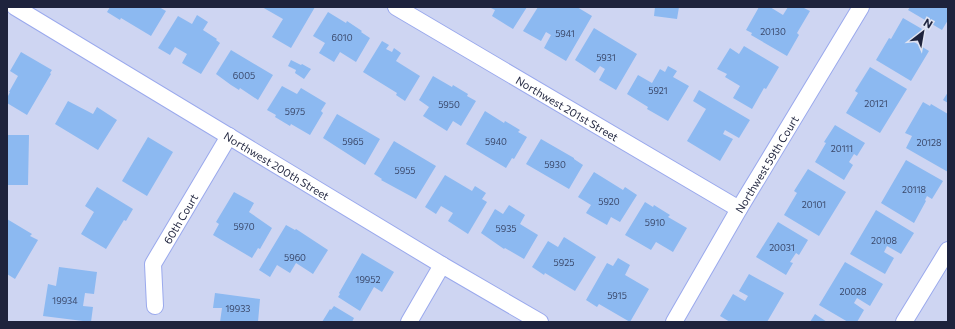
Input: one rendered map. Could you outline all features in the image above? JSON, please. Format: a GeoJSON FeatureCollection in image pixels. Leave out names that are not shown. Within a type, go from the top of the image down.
{"type":"FeatureCollection","features":[{"type":"Feature","properties":{"kind":"street","name":"Northwest 200th Street"},"geometry":{"type":"LineString","coordinates":[[15,7],[442,265],[540,322]]}},
{"type":"Feature","properties":{"kind":"street","name":"Northwest 201st Street"},"geometry":{"type":"LineString","coordinates":[[396,7],[739,209]]}},
{"type":"Feature","properties":{"kind":"street","name":"Northwest 59th Court"},"geometry":{"type":"LineString","coordinates":[[674,322],[739,209],[861,7]]}},
{"type":"Feature","properties":{"kind":"street","name":"60th Court"},"geometry":{"type":"LineString","coordinates":[[155,306],[153,264],[229,136]]}},
{"type":"Feature","properties":{"kind":"street"},"geometry":{"type":"LineString","coordinates":[[904,322],[948,250]]}},
{"type":"Feature","properties":{"kind":"street"},"geometry":{"type":"LineString","coordinates":[[409,322],[442,265]]}},
{"type":"Feature","properties":{"kind":"building"},"geometry":{"type":"Polygon","coordinates":[[[110,7],[159,7],[166,11],[151,36],[121,18],[120,20],[107,12],[110,7]]]}},
{"type":"Feature","properties":{"kind":"building"},"geometry":{"type":"Polygon","coordinates":[[[262,7],[315,7],[291,48],[272,37],[283,19],[262,7]]]}},
{"type":"Feature","properties":{"kind":"building"},"geometry":{"type":"Polygon","coordinates":[[[489,7],[527,7],[513,29],[492,16],[495,10],[489,7]]]}},
{"type":"Feature","properties":{"kind":"building"},"geometry":{"type":"Polygon","coordinates":[[[538,7],[577,7],[592,16],[566,61],[544,48],[551,35],[546,32],[541,41],[523,31],[538,7]]]}},
{"type":"Feature","properties":{"kind":"building"},"geometry":{"type":"Polygon","coordinates":[[[655,7],[679,7],[677,19],[654,16],[655,7]]]}},
{"type":"Feature","properties":{"kind":"building"},"geometry":{"type":"Polygon","coordinates":[[[759,7],[770,7],[783,15],[788,7],[802,7],[810,11],[797,33],[799,35],[787,56],[751,35],[752,33],[746,30],[759,7]]]}},
{"type":"Feature","properties":{"kind":"building"},"geometry":{"type":"Polygon","coordinates":[[[910,7],[948,7],[948,20],[942,30],[908,10],[910,7]]]}},
{"type":"Feature","properties":{"kind":"building"},"geometry":{"type":"Polygon","coordinates":[[[328,12],[346,23],[347,21],[370,38],[356,62],[340,52],[334,62],[319,53],[325,43],[313,36],[328,12]]]}},
{"type":"Feature","properties":{"kind":"building"},"geometry":{"type":"Polygon","coordinates":[[[197,15],[208,22],[203,30],[217,39],[216,40],[220,43],[201,74],[182,63],[187,54],[175,47],[170,55],[158,48],[178,16],[192,24],[197,15]]]}},
{"type":"Feature","properties":{"kind":"building"},"geometry":{"type":"Polygon","coordinates":[[[903,18],[922,29],[914,42],[929,51],[911,81],[876,60],[889,38],[891,39],[903,18]]]}},
{"type":"Feature","properties":{"kind":"building"},"geometry":{"type":"Polygon","coordinates":[[[594,28],[637,54],[616,90],[599,80],[605,69],[600,66],[595,73],[575,60],[594,28]]]}},
{"type":"Feature","properties":{"kind":"building"},"geometry":{"type":"Polygon","coordinates":[[[382,41],[389,45],[386,49],[392,52],[394,48],[401,53],[396,61],[420,76],[405,101],[396,95],[397,93],[363,72],[382,41]]]}},
{"type":"Feature","properties":{"kind":"building"},"geometry":{"type":"Polygon","coordinates":[[[744,46],[779,67],[766,89],[764,88],[752,109],[733,98],[740,86],[725,77],[727,74],[717,69],[730,48],[739,54],[744,46]]]}},
{"type":"Feature","properties":{"kind":"building"},"geometry":{"type":"Polygon","coordinates":[[[231,50],[273,75],[258,100],[240,88],[239,90],[216,74],[231,50]]]}},
{"type":"Feature","properties":{"kind":"building"},"geometry":{"type":"Polygon","coordinates":[[[21,52],[52,70],[27,115],[7,103],[9,92],[18,76],[10,71],[21,52]]]}},
{"type":"Feature","properties":{"kind":"building"},"geometry":{"type":"Polygon","coordinates":[[[291,60],[311,69],[304,79],[295,73],[296,70],[288,66],[291,60]]]}},
{"type":"Feature","properties":{"kind":"building"},"geometry":{"type":"Polygon","coordinates":[[[668,66],[677,71],[673,77],[689,86],[668,121],[647,109],[648,107],[627,94],[638,75],[652,83],[660,69],[665,72],[668,66]]]}},
{"type":"Feature","properties":{"kind":"building"},"geometry":{"type":"Polygon","coordinates":[[[870,67],[907,89],[880,133],[846,113],[858,93],[855,91],[870,67]]]}},
{"type":"Feature","properties":{"kind":"building"},"geometry":{"type":"Polygon","coordinates":[[[433,76],[452,87],[453,85],[476,101],[461,126],[453,121],[447,131],[423,116],[429,107],[419,100],[433,76]]]}},
{"type":"Feature","properties":{"kind":"building"},"geometry":{"type":"Polygon","coordinates":[[[282,86],[297,94],[301,88],[326,103],[321,111],[323,113],[310,135],[291,124],[290,126],[267,110],[282,86]]]}},
{"type":"Feature","properties":{"kind":"building"},"geometry":{"type":"Polygon","coordinates":[[[699,90],[750,120],[739,138],[725,130],[723,134],[733,139],[720,161],[687,141],[706,109],[693,101],[699,90]]]}},
{"type":"Feature","properties":{"kind":"building"},"geometry":{"type":"Polygon","coordinates":[[[948,92],[948,103],[943,100],[948,92]]]}},
{"type":"Feature","properties":{"kind":"building"},"geometry":{"type":"Polygon","coordinates":[[[68,101],[93,114],[97,107],[117,120],[98,150],[55,124],[68,101]]]}},
{"type":"Feature","properties":{"kind":"building"},"geometry":{"type":"Polygon","coordinates":[[[923,102],[930,106],[931,104],[948,114],[948,172],[906,148],[912,136],[905,133],[923,102]]]}},
{"type":"Feature","properties":{"kind":"building"},"geometry":{"type":"Polygon","coordinates":[[[485,111],[504,123],[505,121],[520,130],[518,132],[527,137],[514,159],[512,158],[506,168],[466,144],[485,111]]]}},
{"type":"Feature","properties":{"kind":"building"},"geometry":{"type":"Polygon","coordinates":[[[337,114],[380,139],[365,165],[323,138],[337,114]]]}},
{"type":"Feature","properties":{"kind":"building"},"geometry":{"type":"Polygon","coordinates":[[[835,125],[865,143],[857,156],[854,154],[849,162],[853,165],[844,180],[815,162],[826,143],[824,142],[835,125]]]}},
{"type":"Feature","properties":{"kind":"building"},"geometry":{"type":"Polygon","coordinates":[[[7,135],[29,135],[28,185],[7,185],[7,135]]]}},
{"type":"Feature","properties":{"kind":"building"},"geometry":{"type":"Polygon","coordinates":[[[148,137],[173,152],[147,196],[122,181],[148,137]]]}},
{"type":"Feature","properties":{"kind":"building"},"geometry":{"type":"Polygon","coordinates":[[[541,139],[574,158],[583,165],[569,189],[526,164],[541,139]]]}},
{"type":"Feature","properties":{"kind":"building"},"geometry":{"type":"Polygon","coordinates":[[[394,141],[436,166],[416,199],[381,180],[382,179],[374,174],[394,141]]]}},
{"type":"Feature","properties":{"kind":"building"},"geometry":{"type":"Polygon","coordinates":[[[906,160],[943,181],[932,199],[927,196],[926,201],[914,223],[881,203],[906,160]]]}},
{"type":"Feature","properties":{"kind":"building"},"geometry":{"type":"Polygon","coordinates":[[[808,169],[846,192],[819,236],[784,215],[797,193],[794,191],[808,169]]]}},
{"type":"Feature","properties":{"kind":"building"},"geometry":{"type":"Polygon","coordinates":[[[594,172],[623,190],[625,187],[637,195],[620,222],[611,217],[607,225],[586,213],[591,205],[578,197],[594,172]]]}},
{"type":"Feature","properties":{"kind":"building"},"geometry":{"type":"Polygon","coordinates":[[[445,175],[472,191],[475,186],[486,193],[482,199],[487,202],[468,234],[448,221],[453,213],[441,206],[436,214],[425,207],[445,175]]]}},
{"type":"Feature","properties":{"kind":"building"},"geometry":{"type":"Polygon","coordinates":[[[97,187],[133,209],[126,221],[124,220],[106,249],[81,234],[94,212],[85,206],[97,187]]]}},
{"type":"Feature","properties":{"kind":"building"},"geometry":{"type":"Polygon","coordinates":[[[234,192],[254,203],[249,212],[272,228],[260,249],[258,248],[252,258],[213,235],[219,224],[216,222],[234,192]]]}},
{"type":"Feature","properties":{"kind":"building"},"geometry":{"type":"Polygon","coordinates":[[[645,202],[653,207],[654,205],[670,215],[668,217],[687,228],[673,252],[656,242],[651,250],[625,235],[645,202]]]}},
{"type":"Feature","properties":{"kind":"building"},"geometry":{"type":"Polygon","coordinates":[[[509,205],[525,215],[520,224],[538,235],[524,259],[505,248],[504,249],[481,233],[495,209],[503,214],[509,205]]]}},
{"type":"Feature","properties":{"kind":"building"},"geometry":{"type":"Polygon","coordinates":[[[876,210],[914,233],[901,254],[887,246],[884,252],[894,258],[885,274],[850,254],[876,210]]]}},
{"type":"Feature","properties":{"kind":"building"},"geometry":{"type":"Polygon","coordinates":[[[7,219],[32,234],[30,236],[38,240],[15,279],[7,274],[7,219]]]}},
{"type":"Feature","properties":{"kind":"building"},"geometry":{"type":"Polygon","coordinates":[[[778,222],[808,240],[799,255],[796,253],[790,262],[793,263],[786,275],[756,257],[778,222]]]}},
{"type":"Feature","properties":{"kind":"building"},"geometry":{"type":"Polygon","coordinates":[[[286,225],[295,230],[296,229],[328,250],[313,274],[296,263],[290,273],[277,265],[270,277],[259,270],[286,225]]]}},
{"type":"Feature","properties":{"kind":"building"},"geometry":{"type":"Polygon","coordinates":[[[564,237],[596,257],[575,291],[532,267],[548,241],[558,247],[564,237]]]}},
{"type":"Feature","properties":{"kind":"building"},"geometry":{"type":"Polygon","coordinates":[[[362,253],[394,272],[382,292],[374,287],[360,311],[338,297],[362,253]]]}},
{"type":"Feature","properties":{"kind":"building"},"geometry":{"type":"Polygon","coordinates":[[[618,258],[630,265],[625,275],[649,289],[630,322],[599,304],[597,307],[586,300],[607,263],[613,266],[618,258]]]}},
{"type":"Feature","properties":{"kind":"building"},"geometry":{"type":"Polygon","coordinates":[[[845,262],[883,284],[870,306],[857,298],[854,303],[864,310],[857,322],[848,322],[819,305],[845,262]]]}},
{"type":"Feature","properties":{"kind":"building"},"geometry":{"type":"Polygon","coordinates":[[[59,267],[97,272],[94,294],[85,293],[83,306],[93,307],[91,322],[43,316],[48,284],[56,286],[59,267]]]}},
{"type":"Feature","properties":{"kind":"building"},"geometry":{"type":"Polygon","coordinates":[[[749,274],[784,293],[767,322],[730,322],[720,316],[733,294],[745,301],[748,296],[739,291],[749,274]]]}},
{"type":"Feature","properties":{"kind":"building"},"geometry":{"type":"Polygon","coordinates":[[[215,293],[260,299],[258,322],[220,322],[222,308],[213,308],[215,293]]]}},
{"type":"Feature","properties":{"kind":"building"},"geometry":{"type":"Polygon","coordinates":[[[334,306],[354,318],[352,322],[322,322],[330,309],[331,310],[334,306]]]}},
{"type":"Feature","properties":{"kind":"building"},"geometry":{"type":"Polygon","coordinates":[[[815,314],[827,322],[810,322],[815,314]]]}}]}
